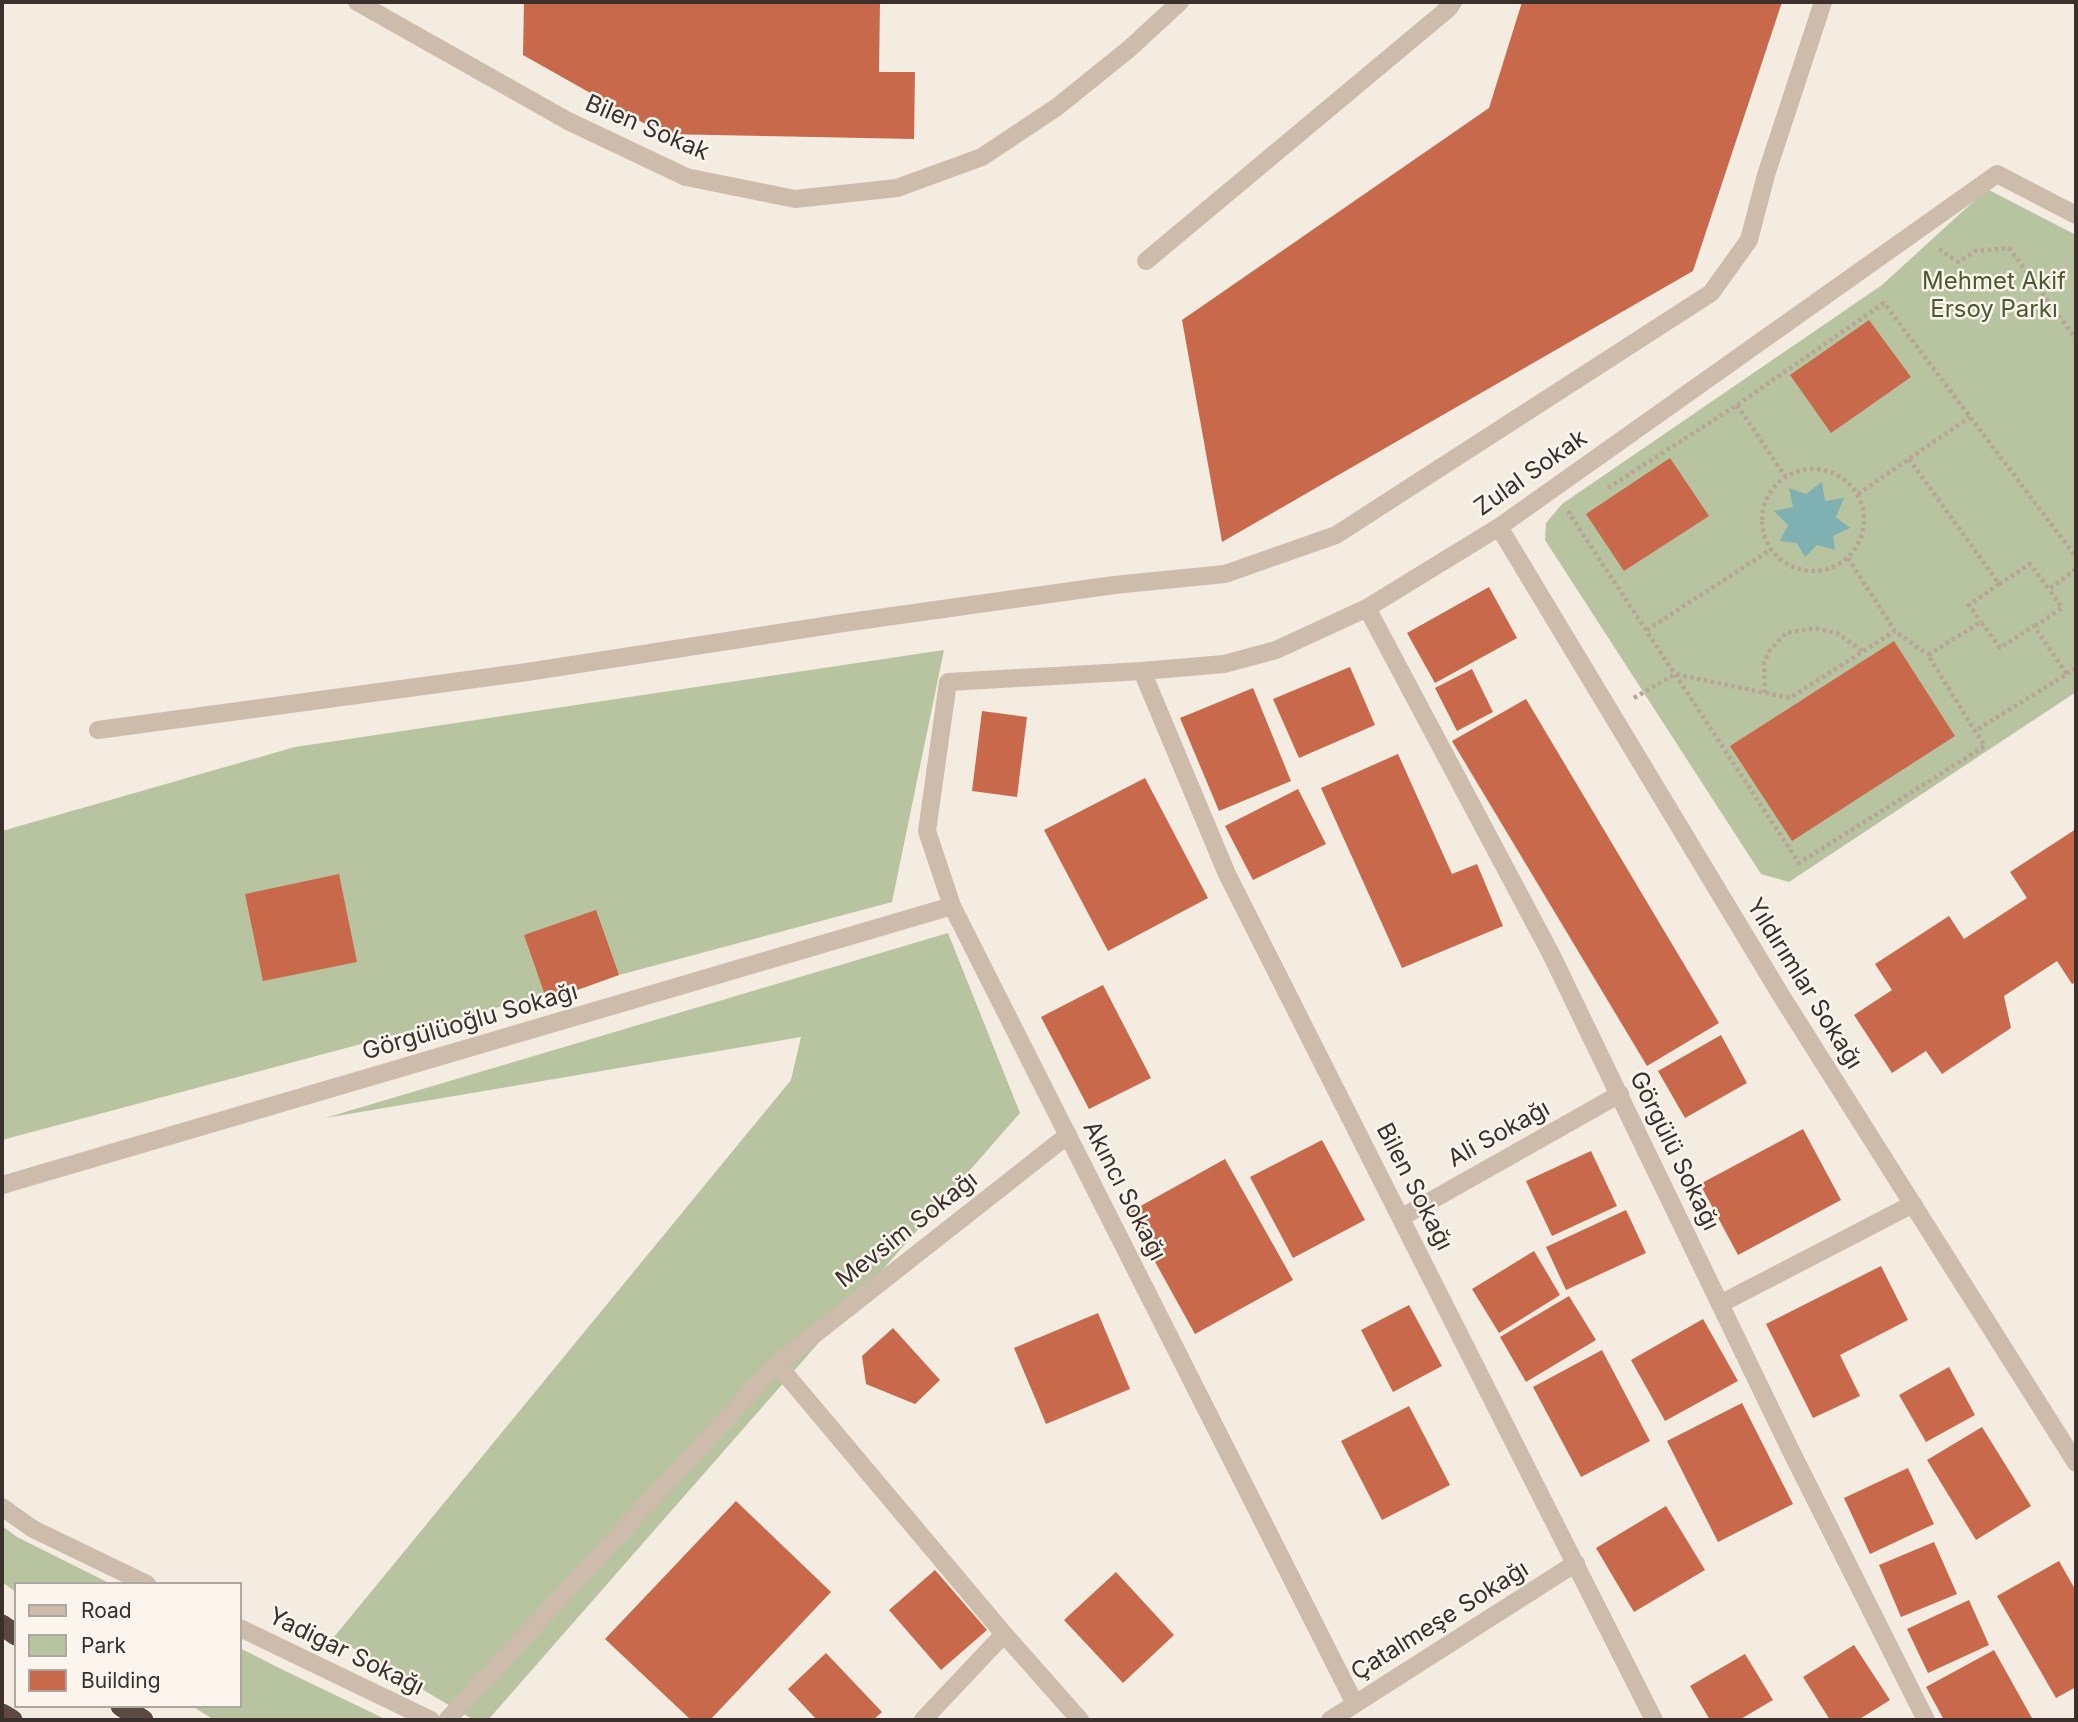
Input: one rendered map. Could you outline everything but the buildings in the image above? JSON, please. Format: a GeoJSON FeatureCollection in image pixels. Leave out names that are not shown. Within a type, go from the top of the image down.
{"type":"FeatureCollection","features":[{"type":"Feature","properties":{"kind":"highway"},"geometry":{"type":"LineString","coordinates":[[124,1708],[143,1720]]}},
{"type":"Feature","properties":{"kind":"highway"},"geometry":{"type":"LineString","coordinates":[[2,1714],[12,1720]]}},
{"type":"Feature","properties":{"kind":"street","name":"Bilen Sokak"},"geometry":{"type":"LineString","coordinates":[[357,2],[568,121],[686,177],[795,199],[897,188],[982,157],[1057,107],[1129,49],[1180,2]]}},
{"type":"Feature","properties":{"kind":"street"},"geometry":{"type":"LineString","coordinates":[[1146,261],[1453,2]]}},
{"type":"Feature","properties":{"kind":"street"},"geometry":{"type":"LineString","coordinates":[[98,730],[527,672],[1114,585],[1225,574],[1336,535],[1711,293],[1749,240],[1766,175],[1823,2]]}},
{"type":"Feature","properties":{"kind":"street","name":"Zulal Sokak"},"geometry":{"type":"LineString","coordinates":[[948,682],[1224,664],[1276,650],[1367,608],[1499,527],[1997,174],[2076,215]]}},
{"type":"Feature","properties":{"kind":"street","name":"Yıldırımlar Sokağı"},"geometry":{"type":"LineString","coordinates":[[1499,527],[1782,997],[2076,1463]]}},
{"type":"Feature","properties":{"kind":"street","name":"Görgülü Sokağı"},"geometry":{"type":"LineString","coordinates":[[1367,608],[1551,954],[1790,1449],[1926,1720]]}},
{"type":"Feature","properties":{"kind":"street","name":"Bilen Sokağı"},"geometry":{"type":"LineString","coordinates":[[1142,671],[1227,874],[1654,1720]]}},
{"type":"Feature","properties":{"kind":"street","name":"Akıncı Sokağı"},"geometry":{"type":"LineString","coordinates":[[948,682],[927,831],[952,906],[1355,1704]]}},
{"type":"Feature","properties":{"kind":"street","name":"Görgülüoğlu Sokağı"},"geometry":{"type":"LineString","coordinates":[[2,1185],[952,906]]}},
{"type":"Feature","properties":{"kind":"street","name":"Ali Sokağı"},"geometry":{"type":"LineString","coordinates":[[1402,1217],[1620,1094]]}},
{"type":"Feature","properties":{"kind":"street","name":"Mevsim Sokağı"},"geometry":{"type":"LineString","coordinates":[[447,1720],[777,1364],[1068,1135]]}},
{"type":"Feature","properties":{"kind":"street"},"geometry":{"type":"LineString","coordinates":[[1720,1304],[1913,1204]]}},
{"type":"Feature","properties":{"kind":"street"},"geometry":{"type":"LineString","coordinates":[[777,1364],[1004,1634],[1080,1720]]}},
{"type":"Feature","properties":{"kind":"street"},"geometry":{"type":"LineString","coordinates":[[2,1507],[33,1529],[143,1582]]}},
{"type":"Feature","properties":{"kind":"street","name":"Çatalmeşe Sokağı"},"geometry":{"type":"LineString","coordinates":[[1330,1720],[1576,1563]]}},
{"type":"Feature","properties":{"kind":"street","name":"Yadigar Sokağı"},"geometry":{"type":"LineString","coordinates":[[242,1629],[430,1720]]}},
{"type":"Feature","properties":{"kind":"street"},"geometry":{"type":"LineString","coordinates":[[923,1720],[1004,1634]]}},
{"type":"Feature","properties":{"kind":"path"},"geometry":{"type":"LineString","coordinates":[[1915,232],[1958,262],[1975,251],[2009,248],[2076,339]]}},
{"type":"Feature","properties":{"kind":"path"},"geometry":{"type":"LineString","coordinates":[[1602,491],[1738,405],[1884,303],[2076,557]]}},
{"type":"Feature","properties":{"kind":"path"},"geometry":{"type":"LineString","coordinates":[[1738,405],[1785,476]]}},
{"type":"Feature","properties":{"kind":"path"},"geometry":{"type":"LineString","coordinates":[[1858,494],[1970,417]]}},
{"type":"Feature","properties":{"kind":"path"},"geometry":{"type":"LineString","coordinates":[[1909,459],[1999,584]]}},
{"type":"Feature","properties":{"kind":"path"},"geometry":{"type":"LineString","coordinates":[[1817,468],[1833,472],[1847,481],[1858,494],[1864,511],[1864,528],[1858,544],[1848,558],[1833,567],[1816,571],[1799,569],[1783,562],[1770,550],[1763,535],[1761,519],[1764,502],[1772,487],[1785,476],[1800,470],[1817,468]]}},
{"type":"Feature","properties":{"kind":"path"},"geometry":{"type":"LineString","coordinates":[[1580,505],[1569,513],[1799,863],[1985,746],[1928,655],[1895,631],[1848,558]]}},
{"type":"Feature","properties":{"kind":"path"},"geometry":{"type":"LineString","coordinates":[[1647,630],[1770,550]]}},
{"type":"Feature","properties":{"kind":"path"},"geometry":{"type":"LineString","coordinates":[[2030,564],[2049,589],[2062,608],[2000,648],[1969,605],[2030,564]]}},
{"type":"Feature","properties":{"kind":"path"},"geometry":{"type":"LineString","coordinates":[[2049,589],[2076,569]]}},
{"type":"Feature","properties":{"kind":"path"},"geometry":{"type":"LineString","coordinates":[[1928,655],[1981,622]]}},
{"type":"Feature","properties":{"kind":"path"},"geometry":{"type":"LineString","coordinates":[[2034,626],[2067,674]]}},
{"type":"Feature","properties":{"kind":"path"},"geometry":{"type":"LineString","coordinates":[[1765,693],[1765,662],[1770,650],[1786,633],[1815,628],[1839,634],[1863,652]]}},
{"type":"Feature","properties":{"kind":"path"},"geometry":{"type":"LineString","coordinates":[[1610,711],[1675,674],[1790,698],[1895,631]]}},
{"type":"Feature","properties":{"kind":"path"},"geometry":{"type":"LineString","coordinates":[[1975,731],[2076,668]]}},
{"type":"Feature","properties":{"kind":"green space","name":"Mehmet Akif Ersoy Parkı"},"geometry":{"type":"Polygon","coordinates":[[[1987,189],[2076,235],[2076,692],[1789,882],[1761,874],[1545,540],[1546,523],[1562,504],[1882,285],[1987,189]]]}},
{"type":"Feature","properties":{"kind":"green space"},"geometry":{"type":"Polygon","coordinates":[[[944,650],[892,902],[2,1140],[2,831],[295,747],[944,650]]]}},
{"type":"Feature","properties":{"kind":"green space"},"geometry":{"type":"Polygon","coordinates":[[[948,933],[1020,1113],[488,1720],[474,1720],[334,1637],[791,1080],[801,1037],[325,1118],[948,933]]]}},
{"type":"Feature","properties":{"kind":"green space"},"geometry":{"type":"Polygon","coordinates":[[[2,1526],[17,1537],[107,1582],[14,1582],[14,1591],[2,1582],[2,1526]]]}},
{"type":"Feature","properties":{"kind":"green space"},"geometry":{"type":"Polygon","coordinates":[[[242,1649],[387,1720],[214,1720],[195,1708],[242,1708],[242,1649]]]}},
{"type":"Feature","properties":{"kind":"water"},"geometry":{"type":"Polygon","coordinates":[[[1822,482],[1825,501],[1844,498],[1836,517],[1850,528],[1833,536],[1835,550],[1817,545],[1805,557],[1797,543],[1780,541],[1788,525],[1774,511],[1793,507],[1789,488],[1806,494],[1822,482]]]}}]}
